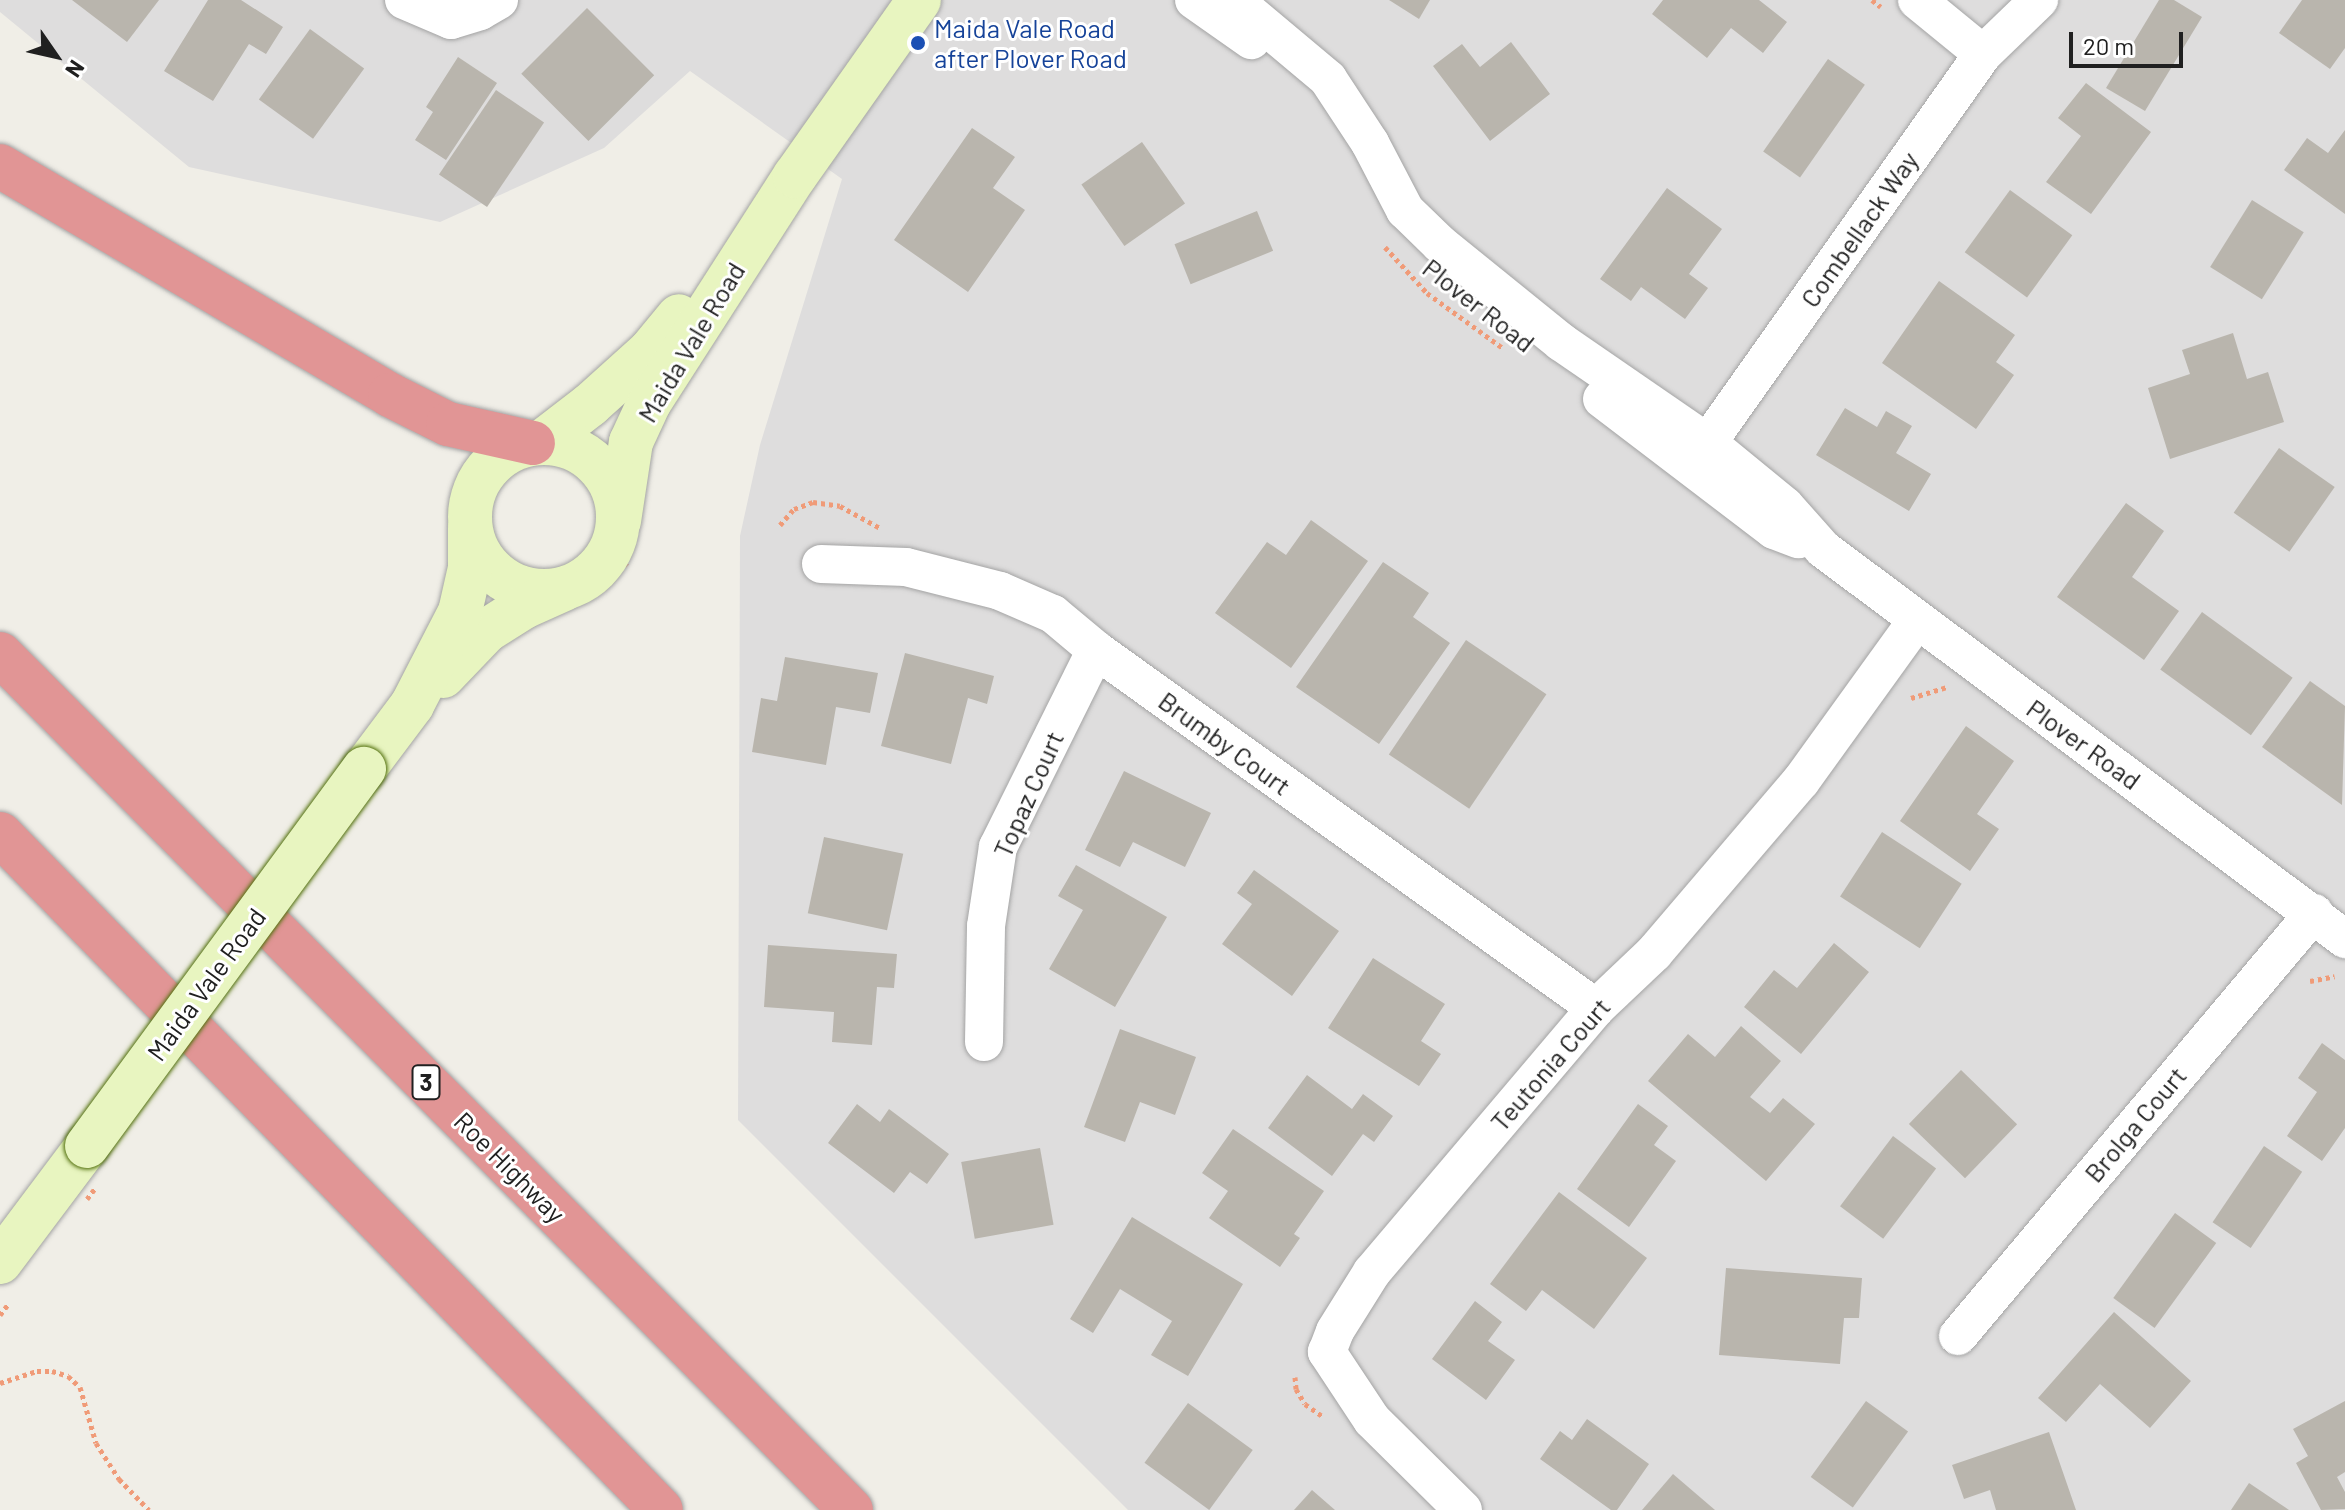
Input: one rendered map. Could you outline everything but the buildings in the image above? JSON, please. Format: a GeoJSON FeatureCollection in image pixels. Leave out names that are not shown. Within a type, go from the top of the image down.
{"type":"FeatureCollection","features":[{"type":"Feature","properties":{"kind":"highway"},"geometry":{"type":"LineString","coordinates":[[0,166],[390,395],[448,424],[537,442]]}},
{"type":"Feature","properties":{"kind":"highway","name":"Roe Highway"},"geometry":{"type":"LineString","coordinates":[[0,654],[851,1510]]}},
{"type":"Feature","properties":{"kind":"highway"},"geometry":{"type":"LineString","coordinates":[[0,834],[661,1510]]}},
{"type":"Feature","properties":{"kind":"main road","name":"Maida Vale Road"},"geometry":{"type":"LineString","coordinates":[[619,521],[631,442],[649,403],[795,176],[919,0]]}},
{"type":"Feature","properties":{"kind":"main road","name":"Maida Vale Road"},"geometry":{"type":"LineString","coordinates":[[537,442],[590,405],[650,351],[795,176]]}},
{"type":"Feature","properties":{"kind":"main road"},"geometry":{"type":"LineString","coordinates":[[537,442],[565,444],[586,454],[605,472],[617,495],[619,521],[613,546],[599,568],[578,583],[553,591],[527,590],[503,579],[486,564],[474,543],[470,520],[472,497],[482,475],[498,458],[537,442]]}},
{"type":"Feature","properties":{"kind":"main road","name":"Maida Vale Road"},"geometry":{"type":"LineString","coordinates":[[412,705],[460,612],[470,568],[470,520]]}},
{"type":"Feature","properties":{"kind":"main road","name":"Maida Vale Road"},"geometry":{"type":"LineString","coordinates":[[0,1262],[412,705],[486,631],[524,607],[578,583]]}},
{"type":"Feature","properties":{"kind":"street"},"geometry":{"type":"LineString","coordinates":[[404,0],[451,20],[489,6]]}},
{"type":"Feature","properties":{"kind":"street","name":"Plover Road"},"geometry":{"type":"LineString","coordinates":[[1194,0],[1255,42],[1321,105],[1420,262],[1699,455],[1785,506],[1823,549],[2345,939]]}},
{"type":"Feature","properties":{"kind":"street","name":"Plover Road"},"geometry":{"type":"LineString","coordinates":[[1234,0],[1328,79],[1370,143],[1405,210],[1440,244],[1699,455]]}},
{"type":"Feature","properties":{"kind":"street","name":"Combellack Way"},"geometry":{"type":"LineString","coordinates":[[1699,455],[1983,54],[2039,0]]}},
{"type":"Feature","properties":{"kind":"street"},"geometry":{"type":"LineString","coordinates":[[1900,5],[1983,54]]}},
{"type":"Feature","properties":{"kind":"street","name":"Brumby Court"},"geometry":{"type":"LineString","coordinates":[[821,564],[906,567],[1000,591],[1053,614],[1096,650],[1596,1008]]}},
{"type":"Feature","properties":{"kind":"street","name":"Teutonia Court"},"geometry":{"type":"LineString","coordinates":[[1463,1510],[1372,1420],[1327,1352],[1335,1331],[1372,1272],[1596,1008],[1654,953],[1801,781],[1917,620]]}},
{"type":"Feature","properties":{"kind":"street","name":"Topaz Court"},"geometry":{"type":"LineString","coordinates":[[984,1042],[986,926],[998,847],[1096,650]]}},
{"type":"Feature","properties":{"kind":"street","name":"Brolga Court"},"geometry":{"type":"LineString","coordinates":[[1958,1336],[2314,913]]}},
{"type":"Feature","properties":{"kind":"path"},"geometry":{"type":"LineString","coordinates":[[1872,0],[1900,5]]}},
{"type":"Feature","properties":{"kind":"path"},"geometry":{"type":"LineString","coordinates":[[780,525],[794,509],[813,502],[840,506],[885,532]]}},
{"type":"Feature","properties":{"kind":"path"},"geometry":{"type":"LineString","coordinates":[[0,1383],[37,1371],[68,1376],[80,1387],[96,1443],[119,1479],[149,1510]]}},
{"type":"Feature","properties":{"kind":"shaded area"},"geometry":{"type":"Polygon","coordinates":[[[0,0],[2345,0],[2345,1510],[1128,1510],[738,1120],[740,536],[760,445],[842,179],[690,71],[604,148],[440,222],[189,167],[0,12],[0,0]]]}},
{"type":"Feature","properties":{"kind":"place","name":"Maida Vale Road after Plover Road"},"geometry":{"type":"Point","coordinates":[918,43]}}]}
